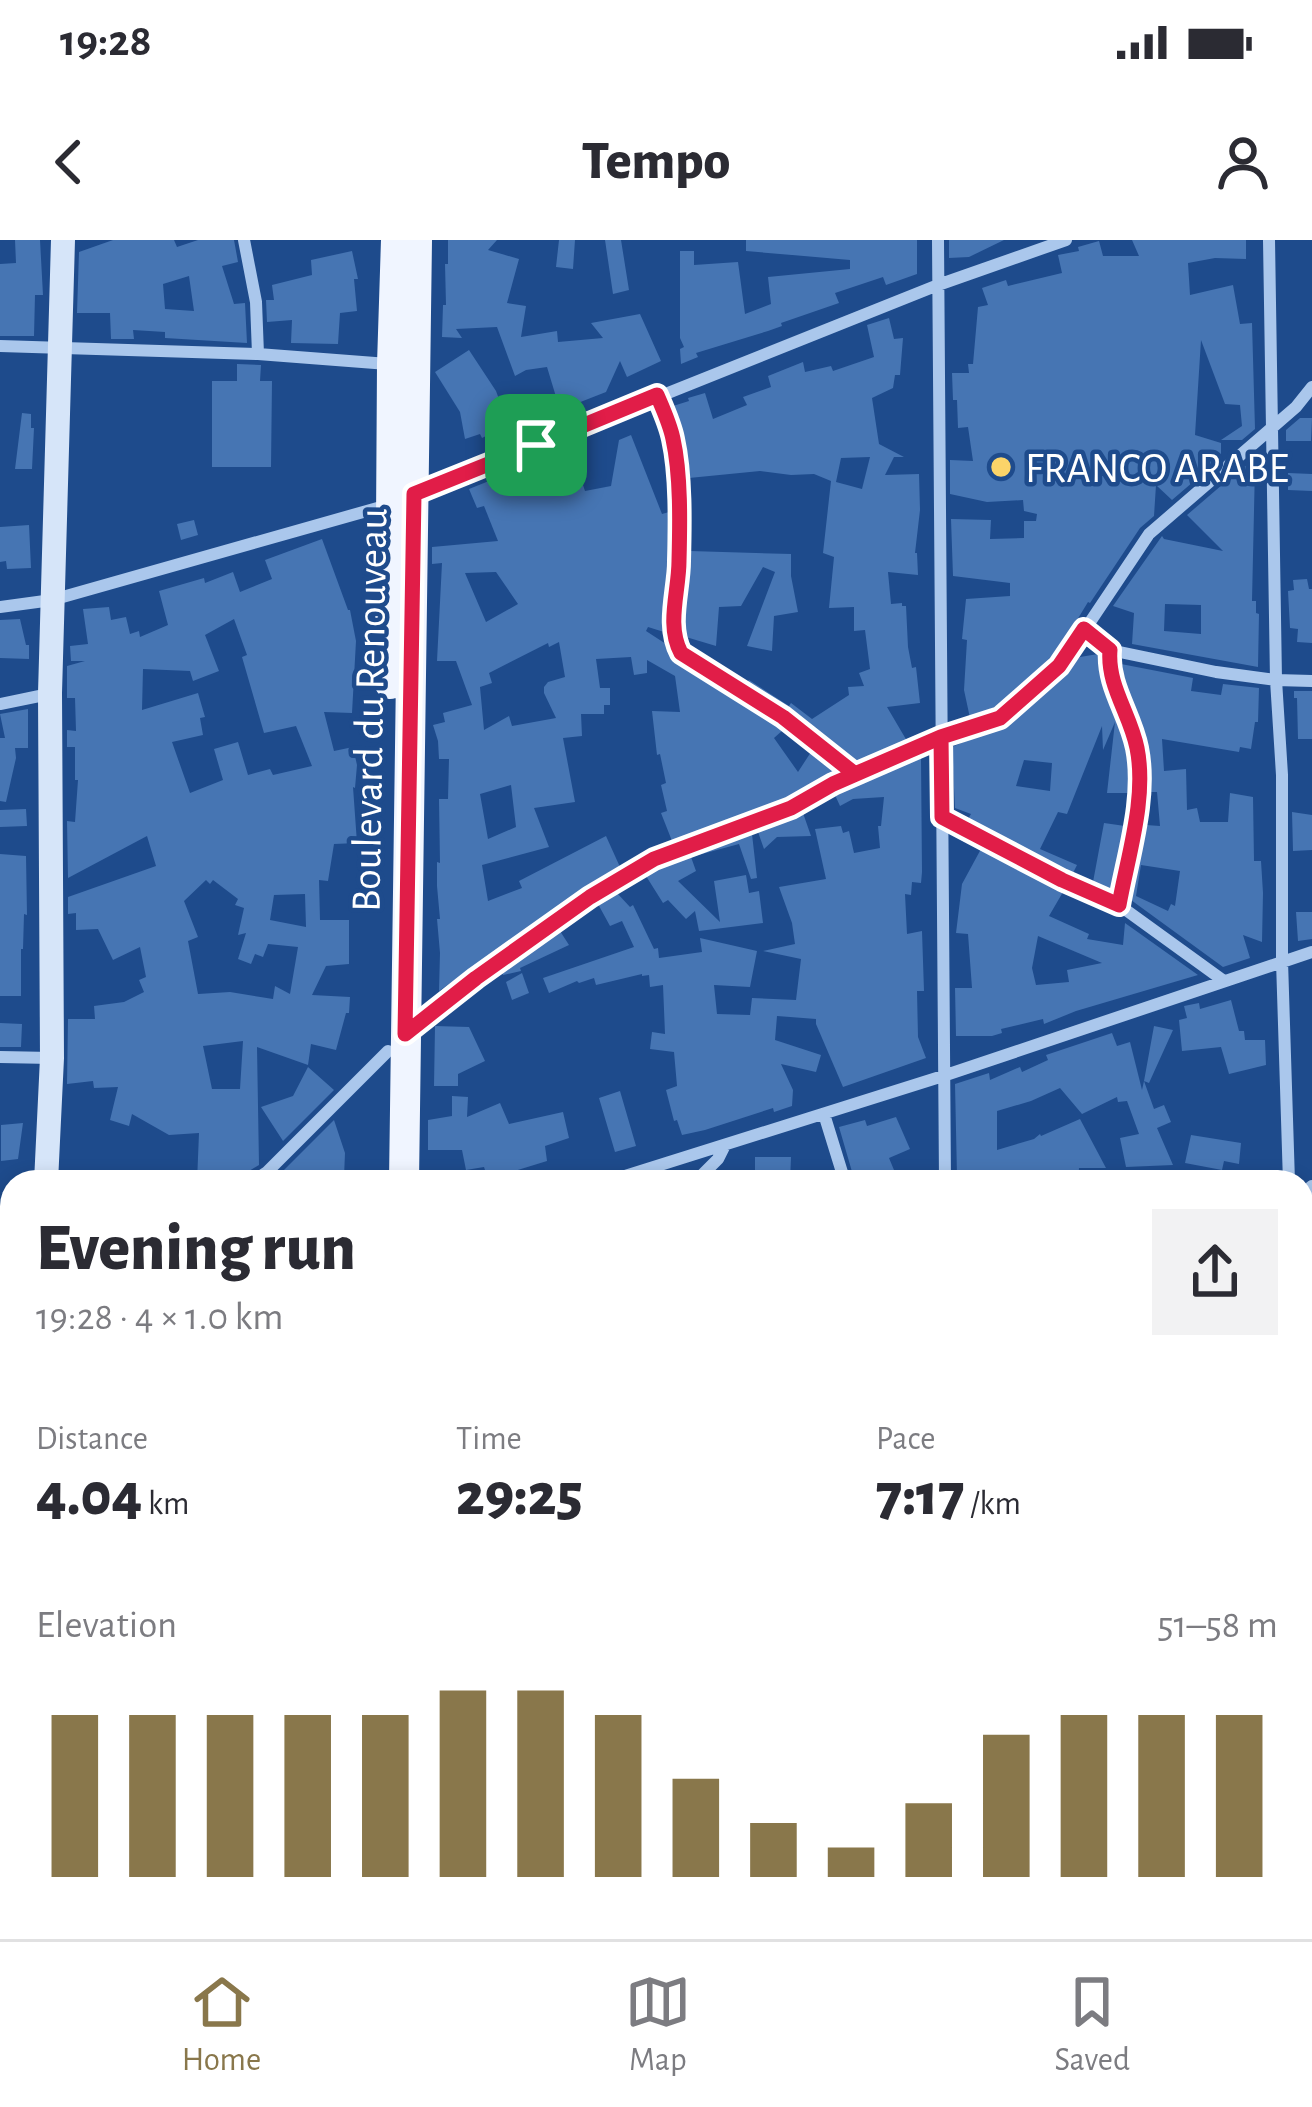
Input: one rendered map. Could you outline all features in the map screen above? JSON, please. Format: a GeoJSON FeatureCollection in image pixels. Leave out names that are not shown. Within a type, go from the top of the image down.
{"type":"FeatureCollection","features":[{"type":"Feature","properties":{"kind":"main road"},"geometry":{"type":"LineString","coordinates":[[47,1170],[52,1058],[50,693],[62,240]]}},
{"type":"Feature","properties":{"kind":"main road","name":"Boulevard du Renouveau"},"geometry":{"type":"LineString","coordinates":[[396,240],[392,364],[402,499]]}},
{"type":"Feature","properties":{"kind":"main road","name":"Boulevard du Renouveau"},"geometry":{"type":"LineString","coordinates":[[387,1170],[396,1042],[402,499],[417,240]]}},
{"type":"Feature","properties":{"kind":"main road","name":"Boulevard du Renouveau"},"geometry":{"type":"LineString","coordinates":[[396,1042],[403,1170]]}},
{"type":"Feature","properties":{"kind":"street"},"geometry":{"type":"LineString","coordinates":[[244,240],[256,302],[258,354]]}},
{"type":"Feature","properties":{"kind":"street"},"geometry":{"type":"LineString","coordinates":[[938,240],[945,1170]]}},
{"type":"Feature","properties":{"kind":"street"},"geometry":{"type":"LineString","coordinates":[[0,607],[52,600],[402,499],[938,284],[1066,240]]}},
{"type":"Feature","properties":{"kind":"street"},"geometry":{"type":"LineString","coordinates":[[1269,240],[1288,1170]]}},
{"type":"Feature","properties":{"kind":"street"},"geometry":{"type":"LineString","coordinates":[[0,346],[258,354],[392,364]]}},
{"type":"Feature","properties":{"kind":"street"},"geometry":{"type":"LineString","coordinates":[[269,1170],[396,1042],[562,917],[654,859],[791,808],[855,774],[1009,712],[1059,666],[1149,534],[1296,407],[1312,387]]}},
{"type":"Feature","properties":{"kind":"street"},"geometry":{"type":"LineString","coordinates":[[657,395],[674,440],[677,647],[783,717],[855,774]]}},
{"type":"Feature","properties":{"kind":"street"},"geometry":{"type":"LineString","coordinates":[[1084,629],[1110,650],[1216,672],[1312,681]]}},
{"type":"Feature","properties":{"kind":"street"},"geometry":{"type":"LineString","coordinates":[[1110,650],[1110,677],[1133,734],[1139,769],[1119,905]]}},
{"type":"Feature","properties":{"kind":"street"},"geometry":{"type":"LineString","coordinates":[[0,704],[50,693]]}},
{"type":"Feature","properties":{"kind":"street"},"geometry":{"type":"LineString","coordinates":[[942,817],[1119,905],[1223,981]]}},
{"type":"Feature","properties":{"kind":"street"},"geometry":{"type":"LineString","coordinates":[[645,1170],[1312,952]]}},
{"type":"Feature","properties":{"kind":"street"},"geometry":{"type":"LineString","coordinates":[[0,1057],[52,1058]]}},
{"type":"Feature","properties":{"kind":"street"},"geometry":{"type":"LineString","coordinates":[[824,1114],[841,1170]]}},
{"type":"Feature","properties":{"kind":"street"},"geometry":{"type":"LineString","coordinates":[[707,1170],[725,1145]]}},
{"type":"Feature","properties":{"kind":"building"},"geometry":{"type":"Polygon","coordinates":[[[15,240],[40,240],[43,295],[35,295],[34,336],[0,336],[0,264],[16,263],[15,240]]]}},
{"type":"Feature","properties":{"kind":"building"},"geometry":{"type":"Polygon","coordinates":[[[113,240],[174,240],[177,247],[198,240],[234,240],[238,262],[222,266],[234,304],[245,303],[247,343],[165,338],[165,332],[133,330],[134,339],[111,339],[110,313],[77,313],[79,252],[113,240]],[[189,276],[163,284],[165,309],[194,311],[189,276]]]}},
{"type":"Feature","properties":{"kind":"building"},"geometry":{"type":"Polygon","coordinates":[[[448,240],[497,240],[488,250],[519,259],[507,303],[526,306],[521,337],[557,331],[558,342],[603,338],[591,323],[640,314],[661,361],[627,377],[620,361],[606,392],[560,410],[547,367],[515,376],[497,327],[456,329],[462,338],[442,337],[448,240]]]}},
{"type":"Feature","properties":{"kind":"building"},"geometry":{"type":"Polygon","coordinates":[[[559,240],[575,240],[573,269],[556,267],[559,240]]]}},
{"type":"Feature","properties":{"kind":"building"},"geometry":{"type":"Polygon","coordinates":[[[605,240],[621,240],[629,290],[613,294],[605,240]]]}},
{"type":"Feature","properties":{"kind":"building"},"geometry":{"type":"Polygon","coordinates":[[[746,240],[917,240],[917,274],[886,285],[883,277],[835,293],[839,303],[696,353],[698,357],[681,364],[680,251],[694,251],[694,265],[738,262],[745,314],[771,304],[768,277],[850,269],[850,260],[746,251],[746,240]]]}},
{"type":"Feature","properties":{"kind":"building"},"geometry":{"type":"Polygon","coordinates":[[[949,240],[1004,240],[969,257],[949,258],[949,240]]]}},
{"type":"Feature","properties":{"kind":"building"},"geometry":{"type":"Polygon","coordinates":[[[1132,240],[1246,240],[1246,259],[1188,263],[1190,295],[1233,285],[1240,324],[1252,323],[1255,429],[1242,440],[1221,440],[1242,426],[1240,405],[1225,404],[1201,340],[1195,435],[1221,443],[1221,458],[1172,500],[1156,485],[1154,516],[1140,528],[1060,648],[1003,703],[970,718],[964,690],[967,640],[962,639],[966,599],[1010,596],[1010,583],[953,576],[951,519],[991,520],[990,539],[1024,538],[1024,521],[1036,521],[1037,514],[1024,511],[1023,500],[987,502],[950,494],[950,460],[973,461],[968,427],[958,428],[952,373],[969,373],[968,364],[973,364],[978,307],[988,305],[982,288],[1062,273],[1058,255],[1099,241],[1103,256],[1139,256],[1132,240]]]}},
{"type":"Feature","properties":{"kind":"building"},"geometry":{"type":"Polygon","coordinates":[[[352,251],[358,279],[354,279],[357,311],[340,313],[338,344],[291,343],[292,320],[267,322],[266,300],[274,300],[272,285],[312,275],[311,260],[352,251]]]}},
{"type":"Feature","properties":{"kind":"building"},"geometry":{"type":"Polygon","coordinates":[[[889,318],[894,339],[903,338],[900,375],[895,375],[893,388],[872,398],[879,444],[904,457],[894,457],[885,475],[919,474],[918,575],[888,572],[891,604],[906,606],[908,647],[912,668],[916,667],[920,703],[887,707],[907,741],[857,762],[747,682],[812,719],[849,695],[848,687],[864,686],[859,673],[870,669],[865,630],[854,631],[854,607],[829,608],[834,557],[823,553],[831,481],[814,474],[760,471],[689,478],[673,406],[705,393],[713,419],[747,405],[743,397],[771,387],[768,376],[803,362],[805,372],[831,366],[833,371],[874,357],[867,325],[889,318]],[[870,457],[841,458],[836,482],[862,489],[870,457]]]}},
{"type":"Feature","properties":{"kind":"building"},"geometry":{"type":"Polygon","coordinates":[[[469,350],[496,391],[506,418],[499,421],[502,428],[482,438],[480,434],[465,439],[460,412],[435,372],[469,350]]]}},
{"type":"Feature","properties":{"kind":"building"},"geometry":{"type":"Polygon","coordinates":[[[237,364],[261,365],[260,381],[272,381],[271,467],[212,467],[212,381],[237,381],[237,364]]]}},
{"type":"Feature","properties":{"kind":"building"},"geometry":{"type":"Polygon","coordinates":[[[22,413],[31,414],[34,428],[32,469],[15,469],[22,413]]]}},
{"type":"Feature","properties":{"kind":"building"},"geometry":{"type":"Polygon","coordinates":[[[1300,418],[1312,418],[1311,441],[1286,441],[1286,430],[1300,418]]]}},
{"type":"Feature","properties":{"kind":"building"},"geometry":{"type":"Polygon","coordinates":[[[631,435],[662,514],[669,512],[664,632],[648,627],[646,631],[666,644],[675,662],[783,730],[774,738],[798,772],[811,752],[835,772],[787,798],[672,841],[661,813],[667,811],[661,785],[666,783],[652,711],[680,712],[675,676],[647,660],[647,673],[634,675],[631,657],[596,659],[600,688],[610,688],[610,705],[604,705],[604,714],[581,714],[582,736],[563,738],[575,802],[534,808],[549,847],[482,865],[488,901],[522,888],[519,881],[606,836],[620,867],[439,991],[439,799],[448,799],[449,759],[439,759],[433,725],[445,722],[443,713],[472,705],[456,661],[437,661],[442,563],[432,564],[432,547],[498,541],[484,506],[477,508],[469,489],[526,462],[539,489],[578,470],[585,491],[611,486],[619,440],[631,435]],[[496,572],[465,573],[486,622],[518,604],[496,572]],[[559,642],[549,647],[548,643],[489,673],[492,683],[480,687],[484,730],[509,716],[512,726],[556,718],[544,687],[565,677],[559,642]],[[511,785],[480,794],[488,839],[516,827],[511,785]]]}},
{"type":"Feature","properties":{"kind":"building"},"geometry":{"type":"Polygon","coordinates":[[[1244,466],[1255,466],[1252,601],[1259,614],[1258,667],[1132,644],[1134,613],[1113,606],[1162,536],[1223,551],[1187,515],[1244,466]],[[1165,604],[1164,631],[1201,634],[1201,605],[1165,604]]]}},
{"type":"Feature","properties":{"kind":"building"},"geometry":{"type":"Polygon","coordinates":[[[1288,473],[1312,474],[1312,491],[1288,490],[1288,473]]]}},
{"type":"Feature","properties":{"kind":"building"},"geometry":{"type":"Polygon","coordinates":[[[194,520],[198,535],[181,540],[177,524],[194,520]]]}},
{"type":"Feature","properties":{"kind":"building"},"geometry":{"type":"Polygon","coordinates":[[[29,525],[31,568],[7,569],[6,561],[0,562],[0,527],[29,525]]]}},
{"type":"Feature","properties":{"kind":"building"},"geometry":{"type":"Polygon","coordinates":[[[322,539],[350,610],[356,641],[352,713],[324,712],[334,751],[353,747],[357,843],[334,844],[328,881],[319,880],[320,920],[349,920],[349,964],[326,966],[312,995],[350,997],[349,1013],[336,1050],[311,1044],[308,1065],[257,1047],[259,1165],[251,1170],[197,1170],[199,1133],[169,1135],[132,1114],[129,1126],[110,1120],[118,1087],[94,1088],[93,1081],[67,1084],[68,1019],[95,1019],[94,1006],[124,1002],[144,992],[139,980],[146,977],[140,947],[113,960],[98,929],[76,930],[76,913],[68,914],[68,897],[156,866],[147,836],[68,878],[67,821],[75,822],[78,780],[75,747],[67,747],[67,730],[76,731],[75,698],[67,698],[67,666],[85,661],[71,661],[70,646],[88,644],[83,609],[109,607],[111,620],[126,617],[130,634],[139,631],[140,637],[168,625],[159,591],[204,578],[205,583],[233,572],[240,592],[272,579],[265,560],[322,539]],[[234,619],[205,635],[219,671],[193,681],[190,671],[143,669],[142,710],[198,693],[205,717],[200,718],[203,735],[172,742],[190,793],[223,780],[214,749],[238,742],[248,775],[312,766],[296,726],[264,733],[234,619]],[[206,880],[184,901],[198,937],[188,941],[198,994],[230,992],[273,999],[275,986],[290,994],[298,947],[268,944],[263,957],[255,954],[251,964],[238,959],[246,933],[238,935],[244,908],[235,905],[238,899],[213,880],[210,884],[206,880]],[[305,894],[274,895],[270,920],[306,927],[305,894]],[[243,1041],[203,1046],[212,1089],[240,1089],[243,1041]]]}},
{"type":"Feature","properties":{"kind":"building"},"geometry":{"type":"Polygon","coordinates":[[[690,551],[791,554],[798,612],[774,616],[772,651],[747,646],[775,572],[763,567],[741,606],[719,607],[716,646],[686,637],[690,551]]]}},
{"type":"Feature","properties":{"kind":"building"},"geometry":{"type":"Polygon","coordinates":[[[1307,579],[1312,589],[1312,643],[1297,642],[1298,629],[1290,628],[1288,591],[1294,590],[1293,580],[1307,579]]]}},
{"type":"Feature","properties":{"kind":"building"},"geometry":{"type":"Polygon","coordinates":[[[20,619],[29,659],[0,658],[0,620],[20,619]]]}},
{"type":"Feature","properties":{"kind":"building"},"geometry":{"type":"Polygon","coordinates":[[[1098,654],[1105,691],[1127,750],[1129,793],[1107,793],[1115,722],[1103,750],[1102,726],[1067,814],[1058,812],[1040,849],[1077,865],[1073,873],[955,808],[952,747],[1014,721],[1080,657],[1098,654]],[[1024,760],[1016,786],[1050,791],[1052,763],[1024,760]]]}},
{"type":"Feature","properties":{"kind":"building"},"geometry":{"type":"Polygon","coordinates":[[[1121,664],[1193,678],[1191,691],[1221,695],[1223,684],[1259,688],[1251,749],[1240,747],[1239,752],[1162,739],[1164,771],[1186,769],[1187,810],[1197,808],[1200,822],[1228,822],[1230,793],[1253,797],[1254,861],[1261,861],[1263,893],[1262,942],[1243,935],[1250,958],[1223,967],[1131,900],[1146,825],[1160,826],[1157,792],[1150,792],[1147,746],[1121,664]],[[1141,865],[1136,896],[1168,911],[1171,904],[1175,906],[1180,871],[1141,865]]]}},
{"type":"Feature","properties":{"kind":"building"},"geometry":{"type":"Polygon","coordinates":[[[1294,691],[1312,691],[1312,739],[1298,739],[1294,691]]]}},
{"type":"Feature","properties":{"kind":"building"},"geometry":{"type":"Polygon","coordinates":[[[28,709],[28,748],[15,748],[6,802],[0,801],[0,738],[5,738],[0,714],[28,709]]]}},
{"type":"Feature","properties":{"kind":"building"},"geometry":{"type":"Polygon","coordinates":[[[921,758],[921,883],[912,882],[911,895],[905,894],[907,934],[922,931],[924,991],[917,991],[918,1037],[926,1058],[843,1087],[816,1019],[777,1016],[775,1040],[821,1055],[816,1072],[781,1064],[793,1090],[792,1106],[682,1135],[666,1090],[677,1086],[674,1052],[650,1049],[652,1032],[665,1034],[663,985],[650,987],[649,975],[642,974],[596,985],[594,978],[577,981],[549,993],[543,978],[634,947],[622,921],[610,926],[598,904],[617,893],[633,905],[659,958],[702,952],[700,938],[757,951],[750,987],[714,985],[717,1014],[750,1015],[752,998],[796,1000],[801,959],[763,951],[795,944],[779,887],[826,879],[815,829],[841,826],[843,833],[849,831],[854,853],[880,848],[878,826],[884,797],[853,799],[840,806],[835,795],[921,758]]]}},
{"type":"Feature","properties":{"kind":"building"},"geometry":{"type":"Polygon","coordinates":[[[26,809],[27,826],[0,827],[0,810],[26,809]]]}},
{"type":"Feature","properties":{"kind":"building"},"geometry":{"type":"Polygon","coordinates":[[[1292,812],[1312,815],[1312,850],[1293,851],[1292,812]]]}},
{"type":"Feature","properties":{"kind":"building"},"geometry":{"type":"Polygon","coordinates":[[[803,813],[811,836],[777,837],[764,849],[758,832],[803,813]]]}},
{"type":"Feature","properties":{"kind":"building"},"geometry":{"type":"Polygon","coordinates":[[[1104,823],[1125,826],[1111,890],[1093,882],[1104,823]]]}},
{"type":"Feature","properties":{"kind":"building"},"geometry":{"type":"Polygon","coordinates":[[[752,834],[757,878],[751,879],[739,844],[691,857],[696,871],[678,881],[720,922],[714,881],[746,875],[749,893],[759,891],[763,923],[699,931],[695,911],[686,919],[668,900],[663,903],[646,876],[659,868],[752,834]]]}},
{"type":"Feature","properties":{"kind":"building"},"geometry":{"type":"Polygon","coordinates":[[[981,849],[1063,892],[1049,916],[1089,934],[1087,939],[1123,945],[1125,923],[1198,975],[1044,1024],[1043,1019],[1001,1029],[1002,1033],[992,1036],[956,1036],[955,988],[972,988],[968,934],[956,933],[962,884],[981,849]],[[1038,936],[1032,968],[1036,985],[1069,982],[1067,970],[1102,963],[1038,936]]]}},
{"type":"Feature","properties":{"kind":"building"},"geometry":{"type":"Polygon","coordinates":[[[0,854],[26,856],[21,996],[0,996],[0,854]]]}},
{"type":"Feature","properties":{"kind":"building"},"geometry":{"type":"Polygon","coordinates":[[[1296,912],[1312,912],[1312,939],[1298,941],[1296,912]]]}},
{"type":"Feature","properties":{"kind":"building"},"geometry":{"type":"Polygon","coordinates":[[[560,931],[569,945],[521,971],[503,975],[502,972],[560,931]]]}},
{"type":"Feature","properties":{"kind":"building"},"geometry":{"type":"Polygon","coordinates":[[[522,973],[529,993],[512,1000],[506,982],[522,973]]]}},
{"type":"Feature","properties":{"kind":"building"},"geometry":{"type":"Polygon","coordinates":[[[1231,1000],[1245,1040],[1265,1040],[1266,1065],[1229,1074],[1221,1047],[1182,1051],[1179,1020],[1187,1018],[1184,1006],[1199,1003],[1200,1009],[1231,1000]]]}},
{"type":"Feature","properties":{"kind":"building"},"geometry":{"type":"Polygon","coordinates":[[[0,1023],[22,1024],[21,1047],[0,1047],[0,1023]]]}},
{"type":"Feature","properties":{"kind":"building"},"geometry":{"type":"Polygon","coordinates":[[[435,1026],[469,1027],[485,1061],[458,1074],[458,1086],[434,1086],[435,1026]]]}},
{"type":"Feature","properties":{"kind":"building"},"geometry":{"type":"Polygon","coordinates":[[[1154,1026],[1173,1030],[1149,1083],[1144,1081],[1154,1026]]]}},
{"type":"Feature","properties":{"kind":"building"},"geometry":{"type":"Polygon","coordinates":[[[1112,1033],[1117,1046],[1130,1042],[1142,1090],[1144,1081],[1154,1109],[1164,1105],[1171,1122],[1157,1128],[1173,1165],[1126,1167],[1120,1138],[1139,1134],[1127,1101],[1118,1102],[1117,1097],[1082,1114],[1060,1088],[997,1111],[997,1150],[1080,1119],[1106,1168],[957,1170],[955,1084],[989,1073],[990,1080],[1020,1067],[1022,1072],[1048,1060],[1046,1055],[1112,1033]]]}},
{"type":"Feature","properties":{"kind":"building"},"geometry":{"type":"Polygon","coordinates":[[[308,1067],[334,1090],[283,1141],[261,1107],[293,1096],[308,1067]]]}},
{"type":"Feature","properties":{"kind":"building"},"geometry":{"type":"Polygon","coordinates":[[[620,1091],[636,1146],[615,1152],[599,1098],[620,1091]]]}},
{"type":"Feature","properties":{"kind":"building"},"geometry":{"type":"Polygon","coordinates":[[[452,1096],[468,1097],[467,1117],[500,1103],[509,1124],[563,1112],[569,1138],[545,1146],[547,1161],[518,1170],[466,1170],[462,1150],[428,1150],[428,1120],[452,1116],[452,1096]]]}},
{"type":"Feature","properties":{"kind":"building"},"geometry":{"type":"Polygon","coordinates":[[[896,1117],[910,1149],[889,1158],[894,1170],[852,1170],[839,1127],[865,1120],[867,1126],[896,1117]]]}},
{"type":"Feature","properties":{"kind":"building"},"geometry":{"type":"Polygon","coordinates":[[[334,1120],[345,1153],[344,1170],[284,1170],[334,1120]]]}},
{"type":"Feature","properties":{"kind":"building"},"geometry":{"type":"Polygon","coordinates":[[[23,1123],[18,1159],[1,1161],[1,1125],[23,1123]]]}},
{"type":"Feature","properties":{"kind":"building"},"geometry":{"type":"Polygon","coordinates":[[[1191,1135],[1241,1143],[1239,1164],[1224,1161],[1222,1170],[1185,1163],[1191,1135]]]}},
{"type":"Feature","properties":{"kind":"building"},"geometry":{"type":"Polygon","coordinates":[[[755,1157],[791,1157],[790,1170],[755,1170],[755,1157]]]}},
{"type":"Feature","properties":{"kind":"place","name":"FRANCO ARABE"},"geometry":{"type":"Point","coordinates":[1001,467]}},
{"type":"Feature","properties":{"kind":"route"},"geometry":{"type":"LineString","coordinates":[[536,445],[414,494],[405,1034],[590,897],[654,859],[791,808],[833,784],[941,737],[942,817],[1119,905],[1139,789],[1137,750],[1110,677],[1110,650],[1084,629],[1059,666],[1000,718],[941,737],[855,774],[783,717],[677,647],[674,440],[657,395],[536,445]]}}]}
